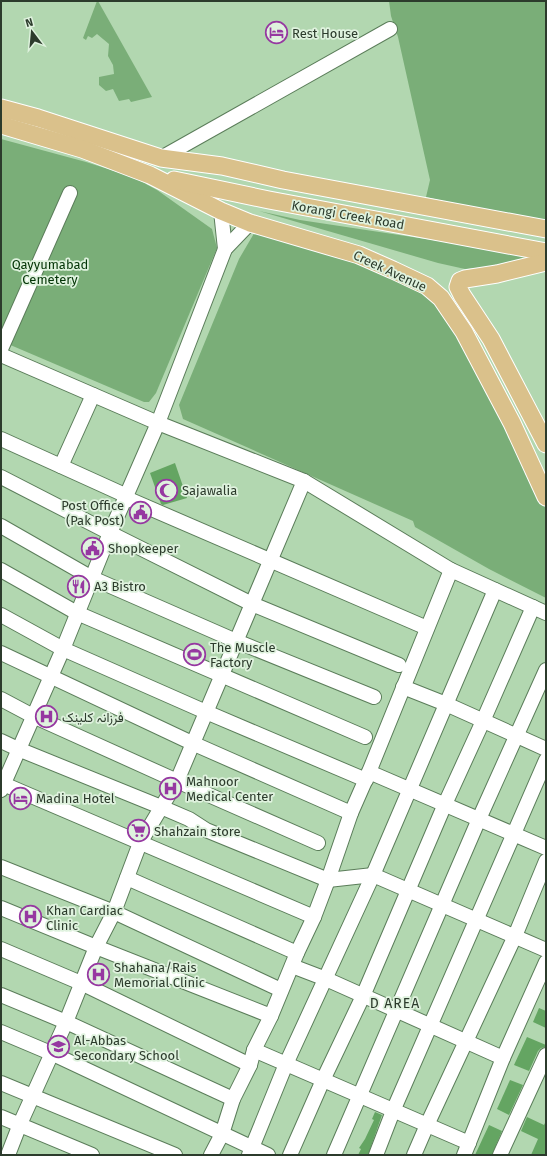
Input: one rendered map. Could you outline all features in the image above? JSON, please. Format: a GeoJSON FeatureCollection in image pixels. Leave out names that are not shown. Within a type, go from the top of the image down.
{"type":"FeatureCollection","features":[{"type":"Feature","properties":{"kind":"main road","name":"Korangi Creek Road"},"geometry":{"type":"LineString","coordinates":[[1,112],[38,118],[161,158],[222,166],[291,181],[546,229]]}},
{"type":"Feature","properties":{"kind":"main road"},"geometry":{"type":"LineString","coordinates":[[1,112],[82,149],[150,175]]}},
{"type":"Feature","properties":{"kind":"main road","name":"Korangi Creek Road"},"geometry":{"type":"LineString","coordinates":[[150,175],[269,200],[546,252]]}},
{"type":"Feature","properties":{"kind":"main road","name":"Creek Avenue"},"geometry":{"type":"LineString","coordinates":[[150,175],[221,211],[250,223],[359,255],[409,277],[427,286],[437,294],[457,320],[473,348],[512,423],[546,497]]}},
{"type":"Feature","properties":{"kind":"main road"},"geometry":{"type":"LineString","coordinates":[[546,262],[497,274],[465,279],[460,281],[458,287],[491,339],[546,444]]}},
{"type":"Feature","properties":{"kind":"street"},"geometry":{"type":"LineString","coordinates":[[161,158],[390,29]]}},
{"type":"Feature","properties":{"kind":"street"},"geometry":{"type":"LineString","coordinates":[[1,349],[70,193]]}},
{"type":"Feature","properties":{"kind":"street"},"geometry":{"type":"LineString","coordinates":[[221,211],[225,249]]}},
{"type":"Feature","properties":{"kind":"street"},"geometry":{"type":"LineString","coordinates":[[250,223],[225,249],[158,422],[110,533],[63,649],[2,786],[314,917]]}},
{"type":"Feature","properties":{"kind":"street"},"geometry":{"type":"LineString","coordinates":[[1,355],[93,395],[304,481],[451,570],[546,613]]}},
{"type":"Feature","properties":{"kind":"street"},"geometry":{"type":"LineString","coordinates":[[61,466],[93,395]]}},
{"type":"Feature","properties":{"kind":"street"},"geometry":{"type":"LineString","coordinates":[[1,439],[270,561],[427,628]]}},
{"type":"Feature","properties":{"kind":"street"},"geometry":{"type":"LineString","coordinates":[[1,477],[252,604],[399,665]]}},
{"type":"Feature","properties":{"kind":"street"},"geometry":{"type":"LineString","coordinates":[[1,1152],[8,1155],[20,1124],[53,1054],[96,947],[114,912],[140,843],[177,781],[304,481]]}},
{"type":"Feature","properties":{"kind":"street"},"geometry":{"type":"LineString","coordinates":[[1,526],[92,578],[236,641],[374,697]]}},
{"type":"Feature","properties":{"kind":"street"},"geometry":{"type":"LineString","coordinates":[[1,570],[77,613],[365,737]]}},
{"type":"Feature","properties":{"kind":"street"},"geometry":{"type":"LineString","coordinates":[[211,1155],[222,1134],[233,1100],[250,1065],[254,1050],[271,1016],[314,917],[351,813],[451,570]]}},
{"type":"Feature","properties":{"kind":"street"},"geometry":{"type":"LineString","coordinates":[[250,1151],[286,1064],[373,875],[495,590]]}},
{"type":"Feature","properties":{"kind":"street"},"geometry":{"type":"LineString","coordinates":[[290,1155],[323,1080],[363,996],[445,804],[533,607]]}},
{"type":"Feature","properties":{"kind":"street"},"geometry":{"type":"LineString","coordinates":[[1,615],[63,649],[206,712],[367,776],[409,788],[546,848]]}},
{"type":"Feature","properties":{"kind":"street"},"geometry":{"type":"LineString","coordinates":[[1,653],[192,743],[351,813]]}},
{"type":"Feature","properties":{"kind":"street"},"geometry":{"type":"LineString","coordinates":[[334,1155],[479,819],[546,670]]}},
{"type":"Feature","properties":{"kind":"street"},"geometry":{"type":"LineString","coordinates":[[404,687],[446,704],[546,749]]}},
{"type":"Feature","properties":{"kind":"street"},"geometry":{"type":"LineString","coordinates":[[1,699],[33,716],[318,843]]}},
{"type":"Feature","properties":{"kind":"street"},"geometry":{"type":"LineString","coordinates":[[1,741],[161,807],[189,819],[206,830],[328,880],[373,875],[546,950]]}},
{"type":"Feature","properties":{"kind":"street"},"geometry":{"type":"LineString","coordinates":[[376,1155],[393,1111],[546,760]]}},
{"type":"Feature","properties":{"kind":"street"},"geometry":{"type":"LineString","coordinates":[[414,1155],[514,936],[546,861]]}},
{"type":"Feature","properties":{"kind":"street"},"geometry":{"type":"LineString","coordinates":[[1,867],[114,912],[281,990]]}},
{"type":"Feature","properties":{"kind":"street"},"geometry":{"type":"LineString","coordinates":[[127,878],[295,960],[326,979],[503,1058]]}},
{"type":"Feature","properties":{"kind":"street"},"geometry":{"type":"LineString","coordinates":[[1,908],[271,1016]]}},
{"type":"Feature","properties":{"kind":"street"},"geometry":{"type":"LineString","coordinates":[[1,949],[81,983],[250,1065]]}},
{"type":"Feature","properties":{"kind":"street"},"geometry":{"type":"LineString","coordinates":[[254,1050],[427,1125],[466,1149],[503,1058],[546,962]]}},
{"type":"Feature","properties":{"kind":"street"},"geometry":{"type":"LineString","coordinates":[[1,995],[66,1022],[233,1100]]}},
{"type":"Feature","properties":{"kind":"street"},"geometry":{"type":"LineString","coordinates":[[1,1032],[53,1054],[222,1134],[250,1151],[268,1155]]}},
{"type":"Feature","properties":{"kind":"street"},"geometry":{"type":"LineString","coordinates":[[500,1155],[546,1055]]}},
{"type":"Feature","properties":{"kind":"street"},"geometry":{"type":"LineString","coordinates":[[1,1083],[175,1155]]}},
{"type":"Feature","properties":{"kind":"street"},"geometry":{"type":"LineString","coordinates":[[1,1117],[92,1155]]}},
{"type":"Feature","properties":{"kind":"green space"},"geometry":{"type":"Polygon","coordinates":[[[97,1],[152,97],[131,102],[129,99],[119,101],[113,89],[106,91],[99,85],[99,77],[114,74],[113,65],[108,56],[109,44],[97,34],[92,38],[88,36],[86,40],[83,38],[97,1]]]}},
{"type":"Feature","properties":{"kind":"green space"},"geometry":{"type":"Polygon","coordinates":[[[389,1],[546,1],[546,225],[426,197],[430,180],[398,37],[391,16],[389,1]]]}},
{"type":"Feature","properties":{"kind":"green space","name":"Qayyumabad Cemetery"},"geometry":{"type":"Polygon","coordinates":[[[1,139],[86,162],[133,177],[157,190],[212,229],[217,248],[156,393],[149,402],[144,402],[1,341],[1,139]]]}},
{"type":"Feature","properties":{"kind":"green space"},"geometry":{"type":"Polygon","coordinates":[[[259,211],[300,220],[532,255],[510,265],[465,269],[438,263],[259,211]]]}},
{"type":"Feature","properties":{"kind":"green space"},"geometry":{"type":"Polygon","coordinates":[[[256,230],[373,269],[406,282],[433,300],[470,354],[546,508],[546,598],[489,569],[415,527],[413,521],[183,419],[179,405],[239,259],[256,230]]]}},
{"type":"Feature","properties":{"kind":"building"},"geometry":{"type":"Polygon","coordinates":[[[175,463],[187,498],[163,505],[161,504],[150,473],[175,463]]]}},
{"type":"Feature","properties":{"kind":"building"},"geometry":{"type":"Polygon","coordinates":[[[539,1008],[546,1011],[546,1028],[533,1022],[539,1008]]]}},
{"type":"Feature","properties":{"kind":"building"},"geometry":{"type":"Polygon","coordinates":[[[527,1037],[546,1045],[546,1047],[541,1048],[538,1051],[529,1071],[514,1065],[527,1037]]]}},
{"type":"Feature","properties":{"kind":"building"},"geometry":{"type":"Polygon","coordinates":[[[510,1080],[523,1085],[509,1115],[497,1109],[510,1080]]]}},
{"type":"Feature","properties":{"kind":"building"},"geometry":{"type":"Polygon","coordinates":[[[375,1112],[382,1115],[368,1155],[358,1155],[361,1149],[359,1148],[374,1120],[372,1119],[375,1112]]]}},
{"type":"Feature","properties":{"kind":"building"},"geometry":{"type":"Polygon","coordinates":[[[527,1117],[544,1125],[546,1121],[546,1155],[531,1155],[538,1139],[521,1131],[527,1117]]]}},
{"type":"Feature","properties":{"kind":"building"},"geometry":{"type":"Polygon","coordinates":[[[489,1125],[502,1131],[492,1155],[475,1155],[489,1125]]]}},
{"type":"Feature","properties":{"kind":"place","name":"Rest House"},"geometry":{"type":"Point","coordinates":[277,33]}},
{"type":"Feature","properties":{"kind":"place","name":"Sajawalia"},"geometry":{"type":"Point","coordinates":[167,490]}},
{"type":"Feature","properties":{"kind":"place","name":"Post Office (Pak Post)"},"geometry":{"type":"Point","coordinates":[140,512]}},
{"type":"Feature","properties":{"kind":"place","name":"Shopkeeper"},"geometry":{"type":"Point","coordinates":[93,548]}},
{"type":"Feature","properties":{"kind":"place","name":"A3 Bistro"},"geometry":{"type":"Point","coordinates":[78,586]}},
{"type":"Feature","properties":{"kind":"place","name":"The Muscle Factory"},"geometry":{"type":"Point","coordinates":[195,654]}},
{"type":"Feature","properties":{"kind":"place","name":"فرزانہ کلینک"},"geometry":{"type":"Point","coordinates":[47,717]}},
{"type":"Feature","properties":{"kind":"place","name":"Mahnoor Medical Center"},"geometry":{"type":"Point","coordinates":[170,788]}},
{"type":"Feature","properties":{"kind":"place","name":"Madina Hotel"},"geometry":{"type":"Point","coordinates":[21,798]}},
{"type":"Feature","properties":{"kind":"place","name":"Shahzain store"},"geometry":{"type":"Point","coordinates":[138,831]}},
{"type":"Feature","properties":{"kind":"place","name":"Khan Cardiac Clinic"},"geometry":{"type":"Point","coordinates":[31,917]}},
{"type":"Feature","properties":{"kind":"place","name":"Shahana/Rais Memorial Clinic"},"geometry":{"type":"Point","coordinates":[99,974]}},
{"type":"Feature","properties":{"kind":"place","name":"Al-Abbas Secondary School"},"geometry":{"type":"Point","coordinates":[59,1047]}},
{"type":"Feature","properties":{"kind":"district","name":"D AREA"},"geometry":{"type":"Point","coordinates":[395,1003]}}]}
